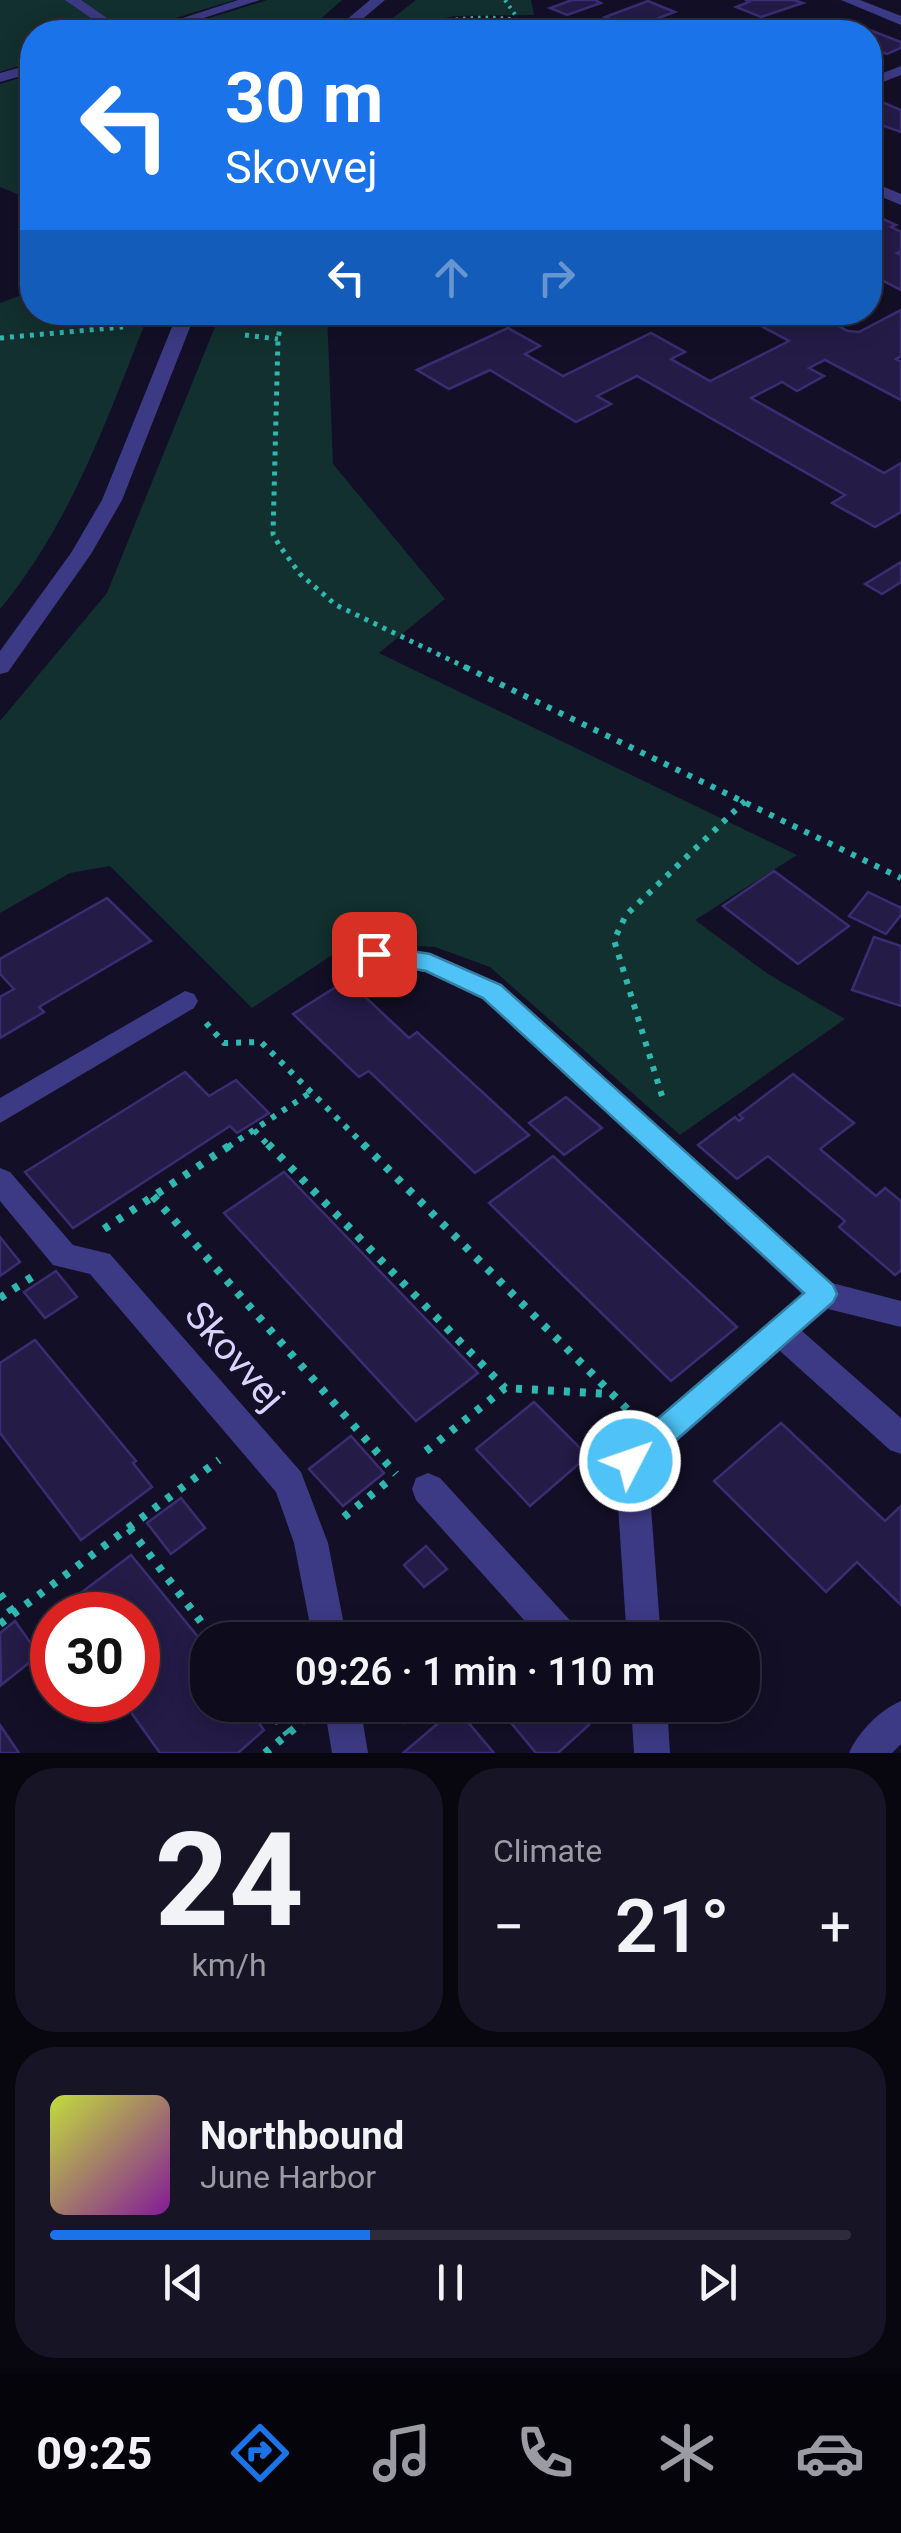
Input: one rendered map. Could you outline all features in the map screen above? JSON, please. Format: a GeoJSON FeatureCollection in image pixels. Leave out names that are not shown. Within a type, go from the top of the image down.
{"type":"FeatureCollection","features":[{"type":"Feature","properties":{"kind":"street"},"geometry":{"type":"LineString","coordinates":[[72,0],[102,20]]}},
{"type":"Feature","properties":{"kind":"street"},"geometry":{"type":"LineString","coordinates":[[186,20],[253,0]]}},
{"type":"Feature","properties":{"kind":"street"},"geometry":{"type":"LineString","coordinates":[[354,20],[378,0]]}},
{"type":"Feature","properties":{"kind":"street"},"geometry":{"type":"LineString","coordinates":[[848,0],[901,21]]}},
{"type":"Feature","properties":{"kind":"street"},"geometry":{"type":"LineString","coordinates":[[0,667],[81,554],[112,500],[182,325]]}},
{"type":"Feature","properties":{"kind":"street"},"geometry":{"type":"LineString","coordinates":[[374,954],[430,963],[492,991],[823,1294],[901,1314]]}},
{"type":"Feature","properties":{"kind":"street"},"geometry":{"type":"LineString","coordinates":[[0,1112],[185,1000]]}},
{"type":"Feature","properties":{"kind":"street","name":"Skovvej"},"geometry":{"type":"LineString","coordinates":[[0,1180],[64,1256],[99,1263],[289,1483],[312,1543],[327,1622]]}},
{"type":"Feature","properties":{"kind":"street"},"geometry":{"type":"LineString","coordinates":[[643,1622],[630,1461],[823,1294]]}},
{"type":"Feature","properties":{"kind":"street"},"geometry":{"type":"LineString","coordinates":[[780,1331],[901,1440]]}},
{"type":"Feature","properties":{"kind":"street"},"geometry":{"type":"LineString","coordinates":[[428,1489],[548,1622]]}},
{"type":"Feature","properties":{"kind":"street"},"geometry":{"type":"LineString","coordinates":[[867,1753],[901,1719]]}},
{"type":"Feature","properties":{"kind":"street"},"geometry":{"type":"LineString","coordinates":[[345,1722],[350,1753]]}},
{"type":"Feature","properties":{"kind":"street"},"geometry":{"type":"LineString","coordinates":[[649,1722],[652,1753]]}},
{"type":"Feature","properties":{"kind":"path"},"geometry":{"type":"LineString","coordinates":[[506,0],[517,17]]}},
{"type":"Feature","properties":{"kind":"path"},"geometry":{"type":"LineString","coordinates":[[460,20],[527,20]]}},
{"type":"Feature","properties":{"kind":"path"},"geometry":{"type":"LineString","coordinates":[[281,325],[273,534],[305,583],[336,605],[901,878]]}},
{"type":"Feature","properties":{"kind":"path"},"geometry":{"type":"LineString","coordinates":[[0,338],[123,327]]}},
{"type":"Feature","properties":{"kind":"path"},"geometry":{"type":"LineString","coordinates":[[244,335],[278,338]]}},
{"type":"Feature","properties":{"kind":"path"},"geometry":{"type":"LineString","coordinates":[[662,1146],[668,1116],[614,940],[626,915],[745,801]]}},
{"type":"Feature","properties":{"kind":"path"},"geometry":{"type":"LineString","coordinates":[[185,1000],[224,1043],[261,1042],[656,1439]]}},
{"type":"Feature","properties":{"kind":"path"},"geometry":{"type":"LineString","coordinates":[[0,1298],[311,1092]]}},
{"type":"Feature","properties":{"kind":"path"},"geometry":{"type":"LineString","coordinates":[[254,1130],[505,1388]]}},
{"type":"Feature","properties":{"kind":"path"},"geometry":{"type":"LineString","coordinates":[[153,1196],[396,1474],[428,1489]]}},
{"type":"Feature","properties":{"kind":"path"},"geometry":{"type":"LineString","coordinates":[[312,1543],[505,1388],[612,1394]]}},
{"type":"Feature","properties":{"kind":"path"},"geometry":{"type":"LineString","coordinates":[[0,1624],[249,1438]]}},
{"type":"Feature","properties":{"kind":"path"},"geometry":{"type":"LineString","coordinates":[[129,1528],[201,1622]]}},
{"type":"Feature","properties":{"kind":"path"},"geometry":{"type":"LineString","coordinates":[[0,1594],[14,1614]]}},
{"type":"Feature","properties":{"kind":"path"},"geometry":{"type":"LineString","coordinates":[[279,1722],[288,1734]]}},
{"type":"Feature","properties":{"kind":"green space"},"geometry":{"type":"Polygon","coordinates":[[[0,0],[235,0],[169,20],[20,20],[20,66],[0,72],[0,0]]]}},
{"type":"Feature","properties":{"kind":"green space"},"geometry":{"type":"Polygon","coordinates":[[[267,0],[342,0],[320,20],[203,20],[267,0]]]}},
{"type":"Feature","properties":{"kind":"green space"},"geometry":{"type":"Polygon","coordinates":[[[416,0],[531,0],[534,15],[455,16],[390,20],[416,0]]]}},
{"type":"Feature","properties":{"kind":"green space"},"geometry":{"type":"Polygon","coordinates":[[[20,78],[20,195],[0,187],[0,84],[20,78]]]}},
{"type":"Feature","properties":{"kind":"green space"},"geometry":{"type":"Polygon","coordinates":[[[20,296],[20,325],[144,325],[68,504],[48,541],[0,609],[0,303],[20,296]]]}},
{"type":"Feature","properties":{"kind":"green space"},"geometry":{"type":"Polygon","coordinates":[[[216,325],[327,325],[333,464],[445,599],[379,653],[797,855],[695,920],[768,974],[845,1019],[680,1135],[490,967],[435,947],[352,942],[252,1008],[110,866],[70,873],[0,913],[0,721],[107,593],[216,325]]]}},
{"type":"Feature","properties":{"kind":"building"},"geometry":{"type":"Polygon","coordinates":[[[572,0],[601,3],[567,15],[550,8],[572,0]]]}},
{"type":"Feature","properties":{"kind":"building"},"geometry":{"type":"Polygon","coordinates":[[[746,0],[803,3],[761,17],[736,7],[749,2],[746,0]]]}},
{"type":"Feature","properties":{"kind":"building"},"geometry":{"type":"Polygon","coordinates":[[[648,1],[675,12],[654,20],[605,17],[648,1]]]}},
{"type":"Feature","properties":{"kind":"building"},"geometry":{"type":"Polygon","coordinates":[[[882,35],[901,42],[901,48],[882,52],[882,35]]]}},
{"type":"Feature","properties":{"kind":"building"},"geometry":{"type":"Polygon","coordinates":[[[882,102],[901,110],[901,132],[882,125],[882,102]]]}},
{"type":"Feature","properties":{"kind":"building"},"geometry":{"type":"Polygon","coordinates":[[[882,219],[901,232],[901,251],[897,253],[901,255],[901,290],[882,280],[882,219]]]}},
{"type":"Feature","properties":{"kind":"building"},"geometry":{"type":"Polygon","coordinates":[[[901,310],[901,356],[896,359],[901,362],[901,400],[825,360],[809,368],[824,376],[797,391],[782,382],[751,398],[884,473],[901,463],[901,512],[875,527],[832,503],[845,495],[637,376],[597,396],[611,404],[576,422],[490,370],[449,389],[417,370],[508,328],[540,346],[525,354],[563,376],[651,333],[685,352],[671,359],[710,381],[789,341],[759,325],[837,325],[859,332],[882,325],[882,320],[901,310]]]}},
{"type":"Feature","properties":{"kind":"building"},"geometry":{"type":"Polygon","coordinates":[[[901,562],[901,582],[882,594],[865,584],[901,562]]]}},
{"type":"Feature","properties":{"kind":"building"},"geometry":{"type":"Polygon","coordinates":[[[774,871],[849,926],[798,964],[723,906],[774,871]]]}},
{"type":"Feature","properties":{"kind":"building"},"geometry":{"type":"Polygon","coordinates":[[[868,892],[901,908],[901,915],[886,934],[849,916],[868,892]]]}},
{"type":"Feature","properties":{"kind":"building"},"geometry":{"type":"Polygon","coordinates":[[[107,898],[151,941],[39,1007],[44,1012],[0,1038],[0,997],[14,989],[0,974],[0,959],[107,898]]]}},
{"type":"Feature","properties":{"kind":"building"},"geometry":{"type":"Polygon","coordinates":[[[874,937],[901,946],[901,1006],[852,990],[874,937]]]}},
{"type":"Feature","properties":{"kind":"building"},"geometry":{"type":"Polygon","coordinates":[[[347,980],[409,1038],[417,1032],[529,1135],[475,1173],[369,1071],[359,1077],[293,1014],[347,980]]]}},
{"type":"Feature","properties":{"kind":"building"},"geometry":{"type":"Polygon","coordinates":[[[185,1072],[209,1096],[236,1080],[269,1113],[237,1133],[230,1126],[73,1228],[25,1172],[185,1072]]]}},
{"type":"Feature","properties":{"kind":"building"},"geometry":{"type":"Polygon","coordinates":[[[793,1074],[854,1123],[820,1149],[876,1196],[885,1188],[901,1201],[901,1270],[895,1275],[839,1227],[845,1221],[768,1156],[737,1179],[698,1145],[735,1117],[739,1121],[743,1118],[739,1115],[793,1074]]]}},
{"type":"Feature","properties":{"kind":"building"},"geometry":{"type":"Polygon","coordinates":[[[566,1097],[602,1128],[564,1155],[529,1123],[566,1097]]]}},
{"type":"Feature","properties":{"kind":"building"},"geometry":{"type":"Polygon","coordinates":[[[553,1156],[737,1327],[671,1381],[489,1203],[553,1156]]]}},
{"type":"Feature","properties":{"kind":"building"},"geometry":{"type":"Polygon","coordinates":[[[284,1172],[478,1373],[416,1421],[224,1213],[284,1172]]]}},
{"type":"Feature","properties":{"kind":"building"},"geometry":{"type":"Polygon","coordinates":[[[0,1237],[20,1262],[0,1276],[0,1237]]]}},
{"type":"Feature","properties":{"kind":"building"},"geometry":{"type":"Polygon","coordinates":[[[56,1271],[77,1297],[45,1318],[24,1292],[56,1271]]]}},
{"type":"Feature","properties":{"kind":"building"},"geometry":{"type":"Polygon","coordinates":[[[35,1340],[136,1461],[133,1463],[152,1487],[81,1540],[0,1433],[0,1363],[35,1340]]]}},
{"type":"Feature","properties":{"kind":"building"},"geometry":{"type":"Polygon","coordinates":[[[534,1402],[588,1456],[530,1506],[476,1449],[534,1402]]]}},
{"type":"Feature","properties":{"kind":"building"},"geometry":{"type":"Polygon","coordinates":[[[781,1423],[885,1521],[901,1506],[901,1605],[857,1562],[826,1592],[714,1481],[781,1423]]]}},
{"type":"Feature","properties":{"kind":"building"},"geometry":{"type":"Polygon","coordinates":[[[351,1436],[384,1473],[343,1506],[309,1469],[351,1436]]]}},
{"type":"Feature","properties":{"kind":"building"},"geometry":{"type":"Polygon","coordinates":[[[181,1498],[205,1528],[171,1554],[147,1523],[181,1498]]]}},
{"type":"Feature","properties":{"kind":"building"},"geometry":{"type":"Polygon","coordinates":[[[426,1546],[447,1569],[424,1587],[404,1565],[426,1546]]]}},
{"type":"Feature","properties":{"kind":"building"},"geometry":{"type":"Polygon","coordinates":[[[131,1555],[190,1627],[190,1722],[258,1722],[264,1730],[238,1753],[160,1753],[138,1722],[160,1722],[160,1592],[82,1592],[131,1555]]]}},
{"type":"Feature","properties":{"kind":"building"},"geometry":{"type":"Polygon","coordinates":[[[15,1621],[30,1642],[30,1662],[1,1685],[0,1633],[15,1621]]]}},
{"type":"Feature","properties":{"kind":"building"},"geometry":{"type":"Polygon","coordinates":[[[440,1722],[468,1722],[494,1753],[403,1753],[440,1722]]]}},
{"type":"Feature","properties":{"kind":"building"},"geometry":{"type":"Polygon","coordinates":[[[510,1722],[589,1725],[558,1753],[536,1753],[510,1722]]]}},
{"type":"Feature","properties":{"kind":"building"},"geometry":{"type":"Polygon","coordinates":[[[0,1725],[19,1753],[0,1753],[0,1725]]]}},
{"type":"Feature","properties":{"kind":"route"},"geometry":{"type":"LineString","coordinates":[[374,954],[430,963],[492,991],[823,1294],[630,1461]]}}]}
